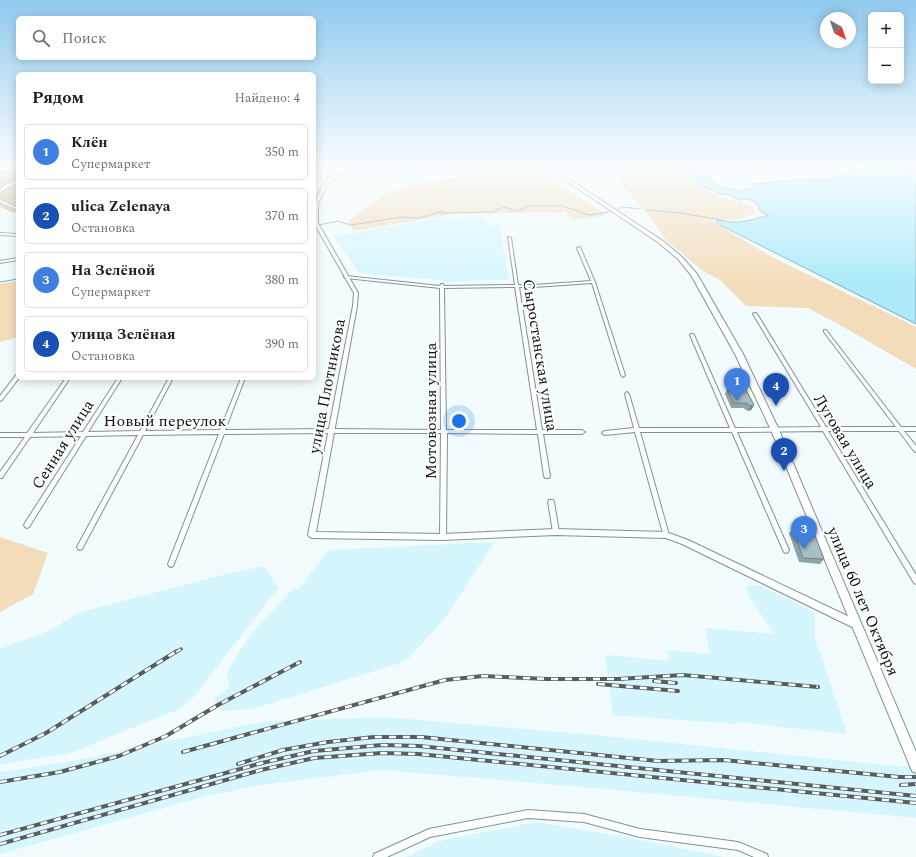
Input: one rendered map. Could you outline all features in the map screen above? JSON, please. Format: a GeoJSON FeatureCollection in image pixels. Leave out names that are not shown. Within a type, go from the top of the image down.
{"type":"FeatureCollection","features":[{"type":"Feature","properties":{"kind":"main road","name":"улица 60 лет Октября"},"geometry":{"type":"LineString","coordinates":[[607,206],[661,242],[680,258],[694,274],[739,354],[776,430],[855,624],[916,767]]}},
{"type":"Feature","properties":{"kind":"street","name":"улица Плотникова"},"geometry":{"type":"LineString","coordinates":[[316,224],[356,293],[355,306],[330,431],[312,535],[442,537]]}},
{"type":"Feature","properties":{"kind":"street"},"geometry":{"type":"LineString","coordinates":[[0,234],[16,235]]}},
{"type":"Feature","properties":{"kind":"street","name":"Сыростанская улица"},"geometry":{"type":"LineString","coordinates":[[509,238],[546,476]]}},
{"type":"Feature","properties":{"kind":"street"},"geometry":{"type":"LineString","coordinates":[[579,248],[593,282],[623,375]]}},
{"type":"Feature","properties":{"kind":"street"},"geometry":{"type":"LineString","coordinates":[[0,262],[16,259]]}},
{"type":"Feature","properties":{"kind":"street"},"geometry":{"type":"LineString","coordinates":[[346,277],[442,286],[534,286],[593,282]]}},
{"type":"Feature","properties":{"kind":"street","name":"Мотовозная улица"},"geometry":{"type":"LineString","coordinates":[[442,286],[444,432],[442,537]]}},
{"type":"Feature","properties":{"kind":"street","name":"Луговая улица"},"geometry":{"type":"LineString","coordinates":[[755,314],[916,581]]}},
{"type":"Feature","properties":{"kind":"street"},"geometry":{"type":"LineString","coordinates":[[825,331],[916,450]]}},
{"type":"Feature","properties":{"kind":"street"},"geometry":{"type":"LineString","coordinates":[[692,335],[786,550]]}},
{"type":"Feature","properties":{"kind":"street"},"geometry":{"type":"LineString","coordinates":[[0,399],[16,379]]}},
{"type":"Feature","properties":{"kind":"street"},"geometry":{"type":"LineString","coordinates":[[0,476],[67,380]]}},
{"type":"Feature","properties":{"kind":"street","name":"Сенная улица"},"geometry":{"type":"LineString","coordinates":[[27,525],[119,380]]}},
{"type":"Feature","properties":{"kind":"street"},"geometry":{"type":"LineString","coordinates":[[80,547],[170,380]]}},
{"type":"Feature","properties":{"kind":"street"},"geometry":{"type":"LineString","coordinates":[[171,564],[242,380]]}},
{"type":"Feature","properties":{"kind":"street"},"geometry":{"type":"LineString","coordinates":[[627,394],[666,535]]}},
{"type":"Feature","properties":{"kind":"street"},"geometry":{"type":"LineString","coordinates":[[605,433],[637,430],[916,430]]}},
{"type":"Feature","properties":{"kind":"street","name":"Новый переулок"},"geometry":{"type":"LineString","coordinates":[[0,435],[330,431],[582,432]]}},
{"type":"Feature","properties":{"kind":"street"},"geometry":{"type":"LineString","coordinates":[[551,502],[556,532]]}},
{"type":"Feature","properties":{"kind":"street"},"geometry":{"type":"LineString","coordinates":[[442,537],[556,532],[666,535],[685,542],[855,624]]}},
{"type":"Feature","properties":{"kind":"street"},"geometry":{"type":"LineString","coordinates":[[377,857],[429,834],[528,814],[584,818],[640,833],[738,846],[764,857]]}},
{"type":"Feature","properties":{"kind":"shaded area"},"geometry":{"type":"Polygon","coordinates":[[[16,206],[16,213],[11,212],[0,207],[16,206]]]}},
{"type":"Feature","properties":{"kind":"shaded area"},"geometry":{"type":"Polygon","coordinates":[[[368,206],[593,206],[607,215],[574,220],[566,212],[453,214],[353,231],[348,221],[368,206]]]}},
{"type":"Feature","properties":{"kind":"shaded area"},"geometry":{"type":"Polygon","coordinates":[[[641,206],[754,207],[755,213],[738,219],[711,220],[772,257],[916,327],[916,369],[808,308],[746,306],[721,281],[703,271],[666,240],[641,206]]]}},
{"type":"Feature","properties":{"kind":"shaded area"},"geometry":{"type":"Polygon","coordinates":[[[486,217],[487,225],[499,224],[509,279],[445,282],[439,280],[359,273],[334,236],[431,219],[486,217]]]}},
{"type":"Feature","properties":{"kind":"shaded area"},"geometry":{"type":"Polygon","coordinates":[[[16,281],[16,338],[0,342],[0,284],[16,281]]]}},
{"type":"Feature","properties":{"kind":"shaded area"},"geometry":{"type":"Polygon","coordinates":[[[0,537],[48,553],[33,594],[0,612],[0,537]]]}},
{"type":"Feature","properties":{"kind":"shaded area"},"geometry":{"type":"Polygon","coordinates":[[[494,543],[446,616],[407,659],[397,664],[252,709],[221,711],[214,698],[229,688],[227,672],[251,634],[294,588],[298,590],[329,550],[494,543]]]}},
{"type":"Feature","properties":{"kind":"shaded area"},"geometry":{"type":"Polygon","coordinates":[[[264,566],[278,588],[192,699],[179,709],[68,754],[0,764],[0,649],[48,631],[81,612],[230,573],[264,566]]]}},
{"type":"Feature","properties":{"kind":"shaded area"},"geometry":{"type":"Polygon","coordinates":[[[747,585],[761,586],[815,613],[815,638],[847,734],[736,722],[736,724],[613,715],[605,655],[669,661],[667,650],[710,654],[705,628],[774,634],[748,595],[747,585]]]}},
{"type":"Feature","properties":{"kind":"shaded area"},"geometry":{"type":"Polygon","coordinates":[[[384,717],[595,735],[916,767],[916,818],[381,770],[260,785],[206,796],[0,854],[0,772],[68,762],[266,721],[384,717]]]}},
{"type":"Feature","properties":{"kind":"shaded area"},"geometry":{"type":"Polygon","coordinates":[[[537,822],[646,841],[724,857],[406,857],[439,841],[537,822]]]}},
{"type":"Feature","properties":{"kind":"water"},"geometry":{"type":"Polygon","coordinates":[[[758,206],[916,206],[916,324],[720,225],[716,221],[742,222],[769,215],[761,212],[758,206]]]}},
{"type":"Feature","properties":{"kind":"building"},"geometry":{"type":"Polygon","coordinates":[[[734,382],[742,382],[754,405],[751,406],[746,403],[734,403],[727,389],[737,389],[734,382]]]}},
{"type":"Feature","properties":{"kind":"building"},"geometry":{"type":"Polygon","coordinates":[[[793,529],[813,530],[824,559],[803,558],[793,529]]]}},
{"type":"Feature","properties":{"kind":"waterway"},"geometry":{"type":"LineString","coordinates":[[316,226],[338,221],[351,225],[402,217],[419,218],[443,211],[441,213],[493,212],[504,207],[517,211],[529,206],[563,206],[589,215],[609,212]]}},
{"type":"Feature","properties":{"kind":"waterway"},"geometry":{"type":"LineString","coordinates":[[618,209],[622,207],[641,209]]}},
{"type":"Feature","properties":{"kind":"waterway"},"geometry":{"type":"LineString","coordinates":[[646,210],[681,213],[721,220]]}},
{"type":"Feature","properties":{"kind":"waterway"},"geometry":{"type":"LineString","coordinates":[[0,282],[16,279]]}},
{"type":"Feature","properties":{"kind":"railway"},"geometry":{"type":"LineString","coordinates":[[176,652],[181,649]]}},
{"type":"Feature","properties":{"kind":"railway"},"geometry":{"type":"LineString","coordinates":[[0,756],[46,733],[177,651]]}},
{"type":"Feature","properties":{"kind":"railway"},"geometry":{"type":"LineString","coordinates":[[0,782],[60,772],[119,756],[166,736],[218,705],[300,662]]}},
{"type":"Feature","properties":{"kind":"railway"},"geometry":{"type":"LineString","coordinates":[[183,752],[445,680],[483,676],[547,679],[618,679],[683,675],[818,687]]}},
{"type":"Feature","properties":{"kind":"railway"},"geometry":{"type":"LineString","coordinates":[[654,681],[676,683]]}},
{"type":"Feature","properties":{"kind":"railway"},"geometry":{"type":"LineString","coordinates":[[598,684],[678,691]]}},
{"type":"Feature","properties":{"kind":"railway"},"geometry":{"type":"LineString","coordinates":[[238,764],[283,750],[328,742],[374,737],[421,737],[658,761],[724,760],[899,777],[916,777]]}},
{"type":"Feature","properties":{"kind":"railway"},"geometry":{"type":"LineString","coordinates":[[0,835],[262,763],[314,751],[382,745],[419,746],[916,796]]}},
{"type":"Feature","properties":{"kind":"railway"},"geometry":{"type":"LineString","coordinates":[[0,844],[261,770],[314,758],[382,753],[418,754],[916,803]]}},
{"type":"Feature","properties":{"kind":"railway"},"geometry":{"type":"LineString","coordinates":[[901,785],[916,784]]}},
{"type":"Feature","properties":{"kind":"place","name":"Клён"},"geometry":{"type":"Point","coordinates":[737,401]}},
{"type":"Feature","properties":{"kind":"place","name":"улица Зелёная"},"geometry":{"type":"Point","coordinates":[776,406]}},
{"type":"Feature","properties":{"kind":"place","name":"ulica Zelenaya"},"geometry":{"type":"Point","coordinates":[784,471]}},
{"type":"Feature","properties":{"kind":"place","name":"На Зелёной"},"geometry":{"type":"Point","coordinates":[804,549]}}]}
